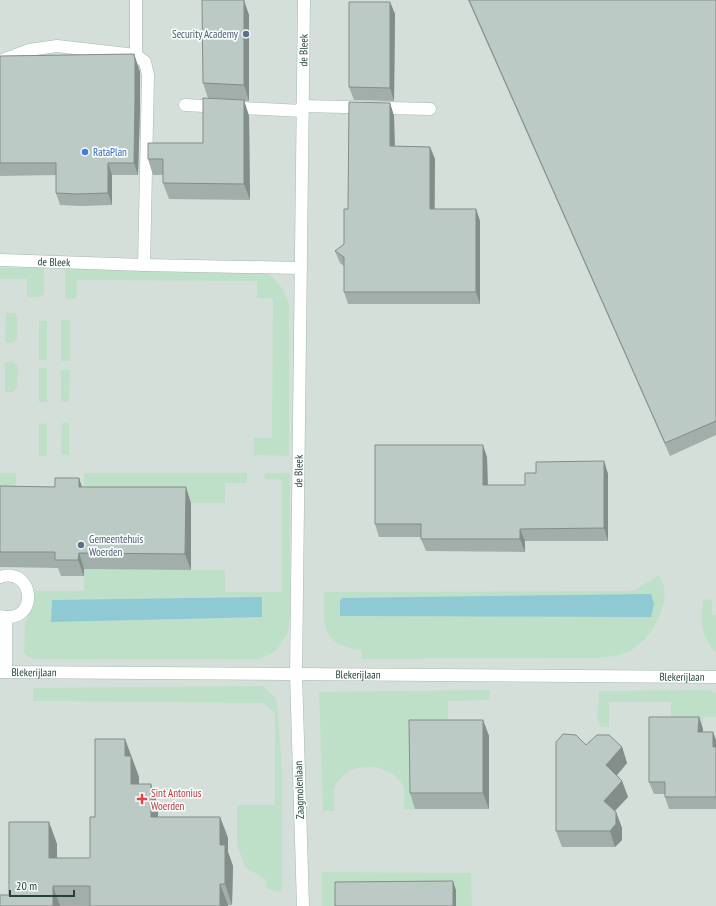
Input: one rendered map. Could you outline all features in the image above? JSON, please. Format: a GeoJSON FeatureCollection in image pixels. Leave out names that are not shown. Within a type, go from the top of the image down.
{"type":"FeatureCollection","features":[{"type":"Feature","properties":{"kind":"street"},"geometry":{"type":"LineString","coordinates":[[136,0],[136,55]]}},
{"type":"Feature","properties":{"kind":"street","name":"de Bleek"},"geometry":{"type":"LineString","coordinates":[[296,674],[304,0]]}},
{"type":"Feature","properties":{"kind":"street"},"geometry":{"type":"LineString","coordinates":[[0,61],[29,50],[58,46],[136,55],[145,62],[148,75],[144,265]]}},
{"type":"Feature","properties":{"kind":"street"},"geometry":{"type":"LineString","coordinates":[[185,105],[430,109]]}},
{"type":"Feature","properties":{"kind":"street","name":"de Bleek"},"geometry":{"type":"LineString","coordinates":[[0,260],[301,268]]}},
{"type":"Feature","properties":{"kind":"street"},"geometry":{"type":"LineString","coordinates":[[0,577],[11,575],[17,577],[22,581],[28,592],[27,605],[24,610],[13,617],[3,617],[3,672]]}},
{"type":"Feature","properties":{"kind":"street","name":"Blekerijlaan"},"geometry":{"type":"LineString","coordinates":[[3,672],[716,677]]}},
{"type":"Feature","properties":{"kind":"street","name":"Zaagmolenlaan"},"geometry":{"type":"LineString","coordinates":[[296,674],[303,906]]}},
{"type":"Feature","properties":{"kind":"shaded area"},"geometry":{"type":"Polygon","coordinates":[[[0,0],[716,0],[716,906],[0,906],[0,0]]]}},
{"type":"Feature","properties":{"kind":"green space"},"geometry":{"type":"Polygon","coordinates":[[[0,268],[44,268],[44,294],[39,297],[27,297],[27,279],[0,279],[0,268]]]}},
{"type":"Feature","properties":{"kind":"green space"},"geometry":{"type":"Polygon","coordinates":[[[65,268],[262,271],[277,281],[285,294],[289,306],[289,456],[254,455],[254,438],[272,438],[273,299],[257,298],[257,281],[77,280],[76,299],[70,299],[66,298],[65,295],[65,268]]]}},
{"type":"Feature","properties":{"kind":"green space"},"geometry":{"type":"Polygon","coordinates":[[[6,313],[14,313],[18,317],[17,338],[13,343],[5,343],[6,313]]]}},
{"type":"Feature","properties":{"kind":"green space"},"geometry":{"type":"Polygon","coordinates":[[[61,320],[70,320],[70,361],[61,361],[61,320]]]}},
{"type":"Feature","properties":{"kind":"green space"},"geometry":{"type":"Polygon","coordinates":[[[39,321],[47,321],[47,360],[39,360],[39,321]]]}},
{"type":"Feature","properties":{"kind":"green space"},"geometry":{"type":"Polygon","coordinates":[[[5,362],[13,362],[18,366],[17,387],[13,392],[5,392],[5,362]]]}},
{"type":"Feature","properties":{"kind":"green space"},"geometry":{"type":"Polygon","coordinates":[[[39,368],[47,368],[47,402],[39,402],[39,368]]]}},
{"type":"Feature","properties":{"kind":"green space"},"geometry":{"type":"Polygon","coordinates":[[[61,369],[70,370],[69,402],[61,402],[61,369]]]}},
{"type":"Feature","properties":{"kind":"green space"},"geometry":{"type":"Polygon","coordinates":[[[39,423],[47,424],[47,456],[39,456],[39,423]]]}},
{"type":"Feature","properties":{"kind":"green space"},"geometry":{"type":"Polygon","coordinates":[[[62,423],[69,423],[69,455],[61,455],[62,423]]]}},
{"type":"Feature","properties":{"kind":"green space"},"geometry":{"type":"Polygon","coordinates":[[[0,473],[16,473],[15,502],[0,502],[0,473]]]}},
{"type":"Feature","properties":{"kind":"green space"},"geometry":{"type":"Polygon","coordinates":[[[84,473],[247,473],[247,483],[225,483],[225,503],[84,502],[84,473]]]}},
{"type":"Feature","properties":{"kind":"green space"},"geometry":{"type":"Polygon","coordinates":[[[265,473],[290,473],[290,616],[288,632],[277,650],[260,659],[35,659],[28,657],[24,652],[25,624],[35,591],[84,591],[84,569],[225,570],[225,592],[282,592],[282,480],[264,479],[265,473]],[[262,597],[52,600],[51,622],[262,617],[262,597]]]}},
{"type":"Feature","properties":{"kind":"green space"},"geometry":{"type":"Polygon","coordinates":[[[659,575],[664,587],[663,605],[660,615],[650,633],[643,641],[628,652],[609,657],[362,659],[361,650],[348,648],[338,644],[332,639],[325,624],[324,592],[634,591],[659,575]]]}},
{"type":"Feature","properties":{"kind":"green space"},"geometry":{"type":"Polygon","coordinates":[[[703,599],[712,600],[712,614],[716,615],[716,653],[704,634],[702,621],[703,599]]]}},
{"type":"Feature","properties":{"kind":"green space"},"geometry":{"type":"Polygon","coordinates":[[[263,686],[274,696],[277,702],[282,768],[282,892],[267,889],[266,880],[245,867],[237,844],[237,805],[275,805],[275,713],[264,703],[33,701],[33,688],[263,686]]]}},
{"type":"Feature","properties":{"kind":"green space"},"geometry":{"type":"Polygon","coordinates":[[[490,690],[489,700],[448,701],[448,736],[415,736],[415,809],[404,809],[404,789],[396,777],[388,771],[369,767],[350,771],[342,776],[335,786],[334,811],[323,811],[319,692],[490,690]]]}},
{"type":"Feature","properties":{"kind":"green space"},"geometry":{"type":"Polygon","coordinates":[[[708,690],[716,693],[716,717],[703,717],[703,724],[671,724],[671,702],[609,702],[609,727],[602,727],[597,721],[599,691],[708,690]]]}},
{"type":"Feature","properties":{"kind":"green space"},"geometry":{"type":"Polygon","coordinates":[[[322,872],[471,873],[472,906],[456,906],[456,890],[338,906],[322,906],[322,872]]]}},
{"type":"Feature","properties":{"kind":"water"},"geometry":{"type":"Polygon","coordinates":[[[651,594],[654,604],[651,617],[340,616],[340,601],[342,598],[651,594]]]}},
{"type":"Feature","properties":{"kind":"water"},"geometry":{"type":"Polygon","coordinates":[[[262,597],[262,617],[51,622],[52,600],[262,597]]]}},
{"type":"Feature","properties":{"kind":"building"},"geometry":{"type":"Polygon","coordinates":[[[202,0],[244,0],[244,85],[203,83],[202,0]]]}},
{"type":"Feature","properties":{"kind":"building"},"geometry":{"type":"Polygon","coordinates":[[[469,0],[716,0],[716,421],[665,443],[469,0]]]}},
{"type":"Feature","properties":{"kind":"building"},"geometry":{"type":"Polygon","coordinates":[[[349,2],[390,2],[390,88],[349,87],[349,2]]]}},
{"type":"Feature","properties":{"kind":"building"},"geometry":{"type":"Polygon","coordinates":[[[134,54],[134,163],[108,163],[108,193],[56,193],[56,163],[0,163],[0,56],[134,54]]]}},
{"type":"Feature","properties":{"kind":"building"},"geometry":{"type":"Polygon","coordinates":[[[203,98],[244,100],[244,184],[163,183],[163,159],[148,159],[148,143],[203,143],[203,98]]]}},
{"type":"Feature","properties":{"kind":"building"},"geometry":{"type":"Polygon","coordinates":[[[349,102],[390,103],[390,146],[430,147],[430,209],[476,209],[476,292],[344,292],[344,257],[335,251],[344,244],[344,209],[348,209],[349,102]]]}},
{"type":"Feature","properties":{"kind":"building"},"geometry":{"type":"Polygon","coordinates":[[[375,445],[483,445],[483,485],[525,485],[525,473],[536,473],[536,462],[604,461],[604,528],[520,529],[520,539],[421,539],[421,524],[375,524],[375,445]]]}},
{"type":"Feature","properties":{"kind":"building"},"geometry":{"type":"Polygon","coordinates":[[[55,478],[79,478],[79,487],[186,487],[185,554],[79,553],[78,560],[55,560],[55,552],[0,552],[0,486],[55,487],[55,478]]]}},
{"type":"Feature","properties":{"kind":"building"},"geometry":{"type":"Polygon","coordinates":[[[649,717],[699,717],[698,732],[713,732],[713,747],[716,747],[716,797],[665,797],[665,782],[649,782],[649,717]]]}},
{"type":"Feature","properties":{"kind":"building"},"geometry":{"type":"Polygon","coordinates":[[[409,720],[483,720],[483,793],[410,793],[409,720]]]}},
{"type":"Feature","properties":{"kind":"building"},"geometry":{"type":"Polygon","coordinates":[[[563,734],[576,735],[586,745],[597,735],[609,735],[622,747],[606,765],[622,781],[604,801],[616,812],[616,824],[610,831],[556,831],[556,742],[563,734]]]}},
{"type":"Feature","properties":{"kind":"building"},"geometry":{"type":"Polygon","coordinates":[[[95,739],[125,739],[125,756],[131,756],[131,784],[151,784],[151,817],[220,817],[220,845],[225,845],[225,884],[220,884],[220,906],[90,906],[90,886],[53,886],[53,906],[0,906],[0,895],[9,895],[9,822],[49,822],[49,858],[90,858],[90,817],[95,817],[95,739]]]}},
{"type":"Feature","properties":{"kind":"building"},"geometry":{"type":"Polygon","coordinates":[[[453,881],[453,906],[335,906],[335,882],[453,881]]]}},
{"type":"Feature","properties":{"kind":"place","name":"Security Academy"},"geometry":{"type":"Point","coordinates":[246,34]}},
{"type":"Feature","properties":{"kind":"place","name":"RataPlan"},"geometry":{"type":"Point","coordinates":[85,152]}},
{"type":"Feature","properties":{"kind":"place","name":"Gemeentehuis Woerden"},"geometry":{"type":"Point","coordinates":[81,545]}},
{"type":"Feature","properties":{"kind":"place","name":"Sint Antonius Woerden"},"geometry":{"type":"Point","coordinates":[142,799]}}]}
